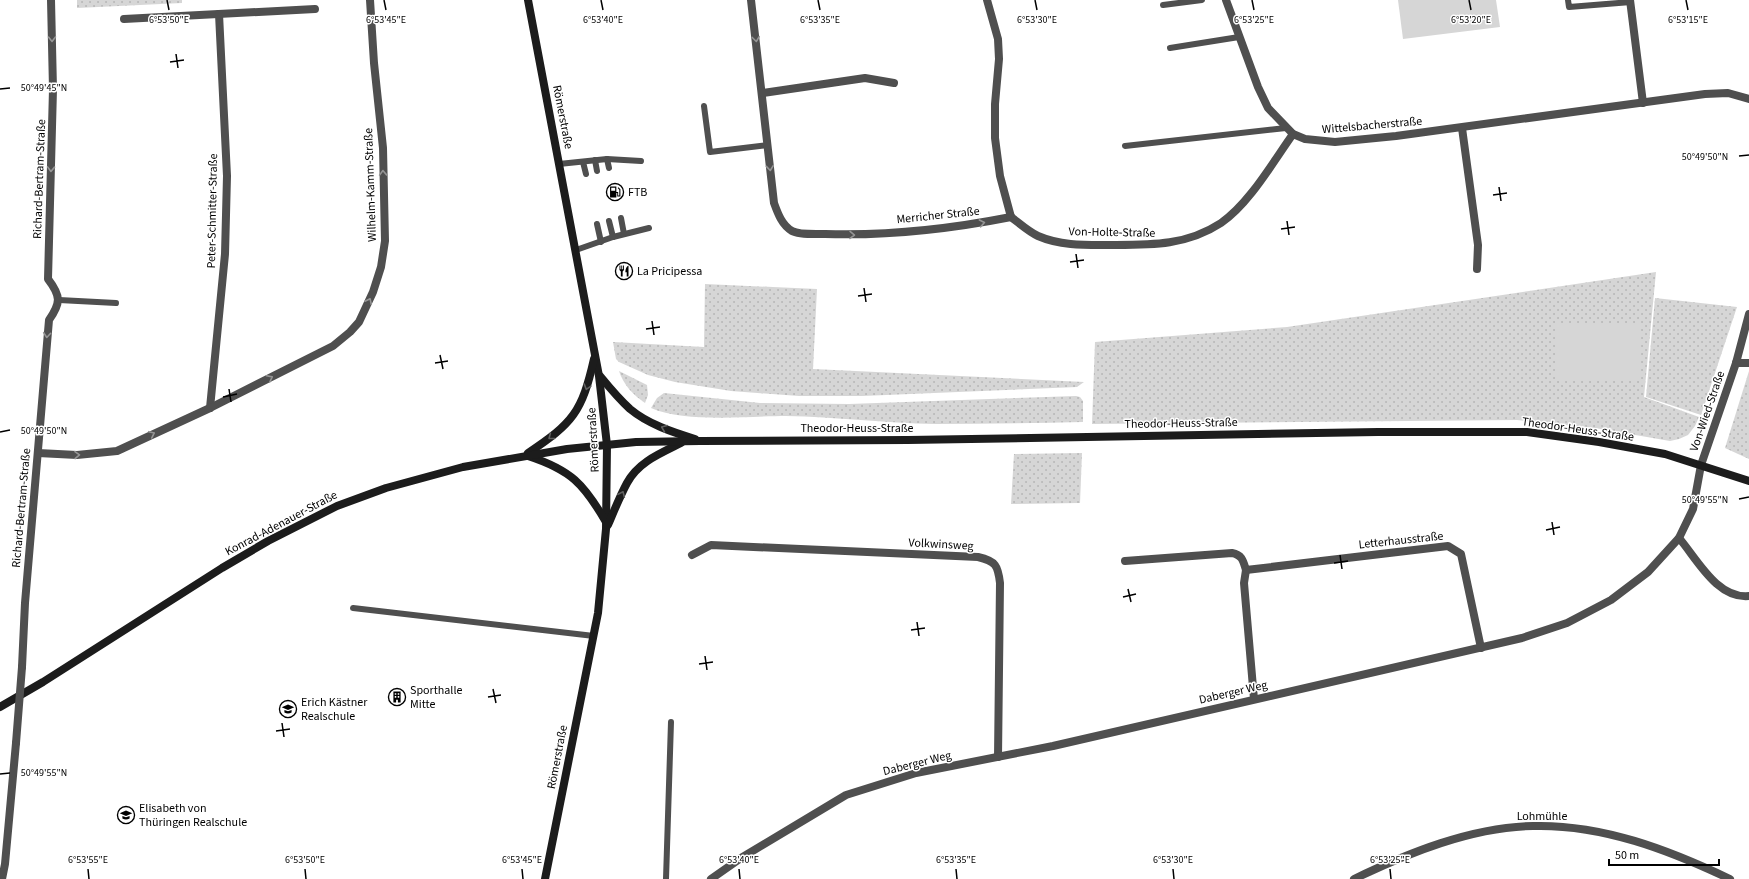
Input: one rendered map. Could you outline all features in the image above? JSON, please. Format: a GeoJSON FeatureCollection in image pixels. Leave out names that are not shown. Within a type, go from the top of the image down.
{"type":"FeatureCollection","features":[{"type":"Feature","properties":{"kind":"main road","name":"Römerstraße"},"geometry":{"type":"LineString","coordinates":[[528,0],[599,376],[607,445],[606,526],[598,613],[545,879]]}},
{"type":"Feature","properties":{"kind":"main road"},"geometry":{"type":"LineString","coordinates":[[526,455],[559,431],[574,416],[584,399],[595,355]]}},
{"type":"Feature","properties":{"kind":"main road"},"geometry":{"type":"LineString","coordinates":[[599,376],[620,400],[640,416],[658,425],[700,441]]}},
{"type":"Feature","properties":{"kind":"main road","name":"Theodor-Heuss-Straße"},"geometry":{"type":"LineString","coordinates":[[607,445],[684,441],[908,440],[1378,432],[1527,432],[1599,442],[1665,454],[1749,481]]}},
{"type":"Feature","properties":{"kind":"main road"},"geometry":{"type":"LineString","coordinates":[[606,526],[627,482],[634,473],[650,460],[684,441]]}},
{"type":"Feature","properties":{"kind":"main road","name":"Konrad-Adenauer-Straße"},"geometry":{"type":"LineString","coordinates":[[0,707],[43,682],[222,568],[280,535],[338,506],[417,479],[463,467],[526,455],[607,445]]}},
{"type":"Feature","properties":{"kind":"main road"},"geometry":{"type":"LineString","coordinates":[[526,455],[556,466],[571,475],[590,495],[606,526]]}},
{"type":"Feature","properties":{"kind":"street","name":"Richard-Bertram-Straße"},"geometry":{"type":"LineString","coordinates":[[2,879],[6,856],[16,743],[25,604],[48,320],[56,310],[59,300],[57,291],[48,280],[54,89],[52,0]]}},
{"type":"Feature","properties":{"kind":"street","name":"Wilhelm-Kamm-Straße"},"geometry":{"type":"LineString","coordinates":[[38,453],[78,455],[117,451],[210,408],[333,346],[350,332],[359,322],[373,292],[381,267],[386,241],[383,148],[374,63],[370,0]]}},
{"type":"Feature","properties":{"kind":"street","name":"Merricher Straße"},"geometry":{"type":"LineString","coordinates":[[751,0],[774,203],[781,221],[793,231],[812,234],[859,235],[968,225],[1011,217]]}},
{"type":"Feature","properties":{"kind":"street"},"geometry":{"type":"LineString","coordinates":[[988,0],[998,39],[999,59],[995,104],[995,138],[1000,176],[1011,217]]}},
{"type":"Feature","properties":{"kind":"street","name":"Wittelsbacherstraße"},"geometry":{"type":"LineString","coordinates":[[1226,0],[1239,37],[1268,108],[1293,134],[1305,139],[1335,142],[1462,128],[1705,94],[1728,93],[1749,99]]}},
{"type":"Feature","properties":{"kind":"street"},"geometry":{"type":"LineString","coordinates":[[1630,1],[1643,103]]}},
{"type":"Feature","properties":{"kind":"street"},"geometry":{"type":"LineString","coordinates":[[124,19],[314,9]]}},
{"type":"Feature","properties":{"kind":"street","name":"Peter-Schmitter-Straße"},"geometry":{"type":"LineString","coordinates":[[210,408],[218,343],[225,254],[226,184],[218,14]]}},
{"type":"Feature","properties":{"kind":"street"},"geometry":{"type":"LineString","coordinates":[[762,93],[865,78],[894,83]]}},
{"type":"Feature","properties":{"kind":"street"},"geometry":{"type":"LineString","coordinates":[[1462,128],[1478,245],[1476,269]]}},
{"type":"Feature","properties":{"kind":"street","name":"Von-Holte-Straße"},"geometry":{"type":"LineString","coordinates":[[1011,217],[1037,236],[1058,243],[1084,246],[1158,245],[1180,241],[1201,234],[1221,222],[1242,205],[1293,134]]}},
{"type":"Feature","properties":{"kind":"street","name":"Von-Wied-Straße"},"geometry":{"type":"LineString","coordinates":[[1701,466],[1736,363],[1749,314]]}},
{"type":"Feature","properties":{"kind":"street","name":"Von-Wied-Straße"},"geometry":{"type":"LineString","coordinates":[[1736,363],[1749,363]]}},
{"type":"Feature","properties":{"kind":"street","name":"Daberger Weg"},"geometry":{"type":"LineString","coordinates":[[711,879],[741,858],[846,795],[916,773],[1053,746],[1481,648],[1522,638],[1567,623],[1611,600],[1648,572],[1679,538],[1693,509],[1701,466]]}},
{"type":"Feature","properties":{"kind":"street"},"geometry":{"type":"LineString","coordinates":[[1679,538],[1714,582],[1725,592],[1741,597],[1749,596]]}},
{"type":"Feature","properties":{"kind":"street","name":"Volkwinsweg"},"geometry":{"type":"LineString","coordinates":[[692,555],[711,545],[978,557],[990,560],[996,565],[1000,584],[998,757]]}},
{"type":"Feature","properties":{"kind":"street","name":"Letterhausstraße"},"geometry":{"type":"LineString","coordinates":[[1246,570],[1448,546],[1461,554],[1481,648]]}},
{"type":"Feature","properties":{"kind":"street"},"geometry":{"type":"LineString","coordinates":[[1125,561],[1232,553],[1238,554],[1242,559],[1246,570],[1244,583],[1254,699]]}},
{"type":"Feature","properties":{"kind":"street","name":"Lohmühle"},"geometry":{"type":"LineString","coordinates":[[1354,879],[1389,862],[1446,841],[1502,829],[1533,826],[1568,827],[1614,835],[1692,860],[1730,879]]}},
{"type":"Feature","properties":{"kind":"lane"},"geometry":{"type":"LineString","coordinates":[[1163,6],[1202,0]]}},
{"type":"Feature","properties":{"kind":"lane"},"geometry":{"type":"LineString","coordinates":[[1568,0],[1569,7],[1630,1]]}},
{"type":"Feature","properties":{"kind":"lane"},"geometry":{"type":"LineString","coordinates":[[1170,48],[1239,37]]}},
{"type":"Feature","properties":{"kind":"lane"},"geometry":{"type":"LineString","coordinates":[[704,106],[710,152],[768,145]]}},
{"type":"Feature","properties":{"kind":"lane"},"geometry":{"type":"LineString","coordinates":[[1125,146],[1286,128]]}},
{"type":"Feature","properties":{"kind":"lane"},"geometry":{"type":"LineString","coordinates":[[559,164],[607,159],[641,161]]}},
{"type":"Feature","properties":{"kind":"lane"},"geometry":{"type":"LineString","coordinates":[[607,159],[609,168]]}},
{"type":"Feature","properties":{"kind":"lane"},"geometry":{"type":"LineString","coordinates":[[595,160],[597,171]]}},
{"type":"Feature","properties":{"kind":"lane"},"geometry":{"type":"LineString","coordinates":[[583,162],[586,174]]}},
{"type":"Feature","properties":{"kind":"lane"},"geometry":{"type":"LineString","coordinates":[[621,218],[624,234]]}},
{"type":"Feature","properties":{"kind":"lane"},"geometry":{"type":"LineString","coordinates":[[609,221],[613,237]]}},
{"type":"Feature","properties":{"kind":"lane"},"geometry":{"type":"LineString","coordinates":[[597,224],[601,242]]}},
{"type":"Feature","properties":{"kind":"lane"},"geometry":{"type":"LineString","coordinates":[[576,250],[613,237],[649,228]]}},
{"type":"Feature","properties":{"kind":"lane"},"geometry":{"type":"LineString","coordinates":[[59,300],[116,302]]}},
{"type":"Feature","properties":{"kind":"lane"},"geometry":{"type":"LineString","coordinates":[[353,608],[594,636]]}},
{"type":"Feature","properties":{"kind":"lane"},"geometry":{"type":"LineString","coordinates":[[666,879],[671,722]]}},
{"type":"Feature","properties":{"kind":"shaded area"},"geometry":{"type":"Polygon","coordinates":[[[77,0],[182,0],[182,3],[77,8],[77,0]]]}},
{"type":"Feature","properties":{"kind":"shaded area"},"geometry":{"type":"Polygon","coordinates":[[[1398,0],[1496,0],[1500,27],[1403,39],[1398,0]]]}},
{"type":"Feature","properties":{"kind":"shaded area"},"geometry":{"type":"Polygon","coordinates":[[[1656,272],[1644,397],[1699,417],[1695,426],[1688,435],[1679,439],[1670,441],[1595,428],[1517,420],[1092,424],[1095,342],[1287,327],[1656,272]]]}},
{"type":"Feature","properties":{"kind":"shaded area"},"geometry":{"type":"Polygon","coordinates":[[[705,284],[817,289],[813,369],[1084,382],[1077,387],[862,396],[799,396],[731,391],[675,382],[648,375],[619,362],[616,359],[613,342],[704,347],[705,284]]]}},
{"type":"Feature","properties":{"kind":"shaded area"},"geometry":{"type":"Polygon","coordinates":[[[1655,298],[1737,307],[1701,415],[1646,397],[1655,298]]]}},
{"type":"Feature","properties":{"kind":"shaded area"},"geometry":{"type":"Polygon","coordinates":[[[1557,324],[1639,324],[1639,381],[1557,381],[1557,324]]]}},
{"type":"Feature","properties":{"kind":"shaded area"},"geometry":{"type":"Polygon","coordinates":[[[619,371],[647,385],[648,395],[645,403],[629,389],[619,371]]]}},
{"type":"Feature","properties":{"kind":"shaded area"},"geometry":{"type":"Polygon","coordinates":[[[1749,371],[1749,459],[1725,448],[1749,371]]]}},
{"type":"Feature","properties":{"kind":"shaded area"},"geometry":{"type":"Polygon","coordinates":[[[664,393],[760,403],[849,404],[1076,396],[1080,397],[1083,401],[1083,422],[935,424],[786,416],[717,418],[681,416],[665,413],[651,408],[657,398],[664,393]]]}},
{"type":"Feature","properties":{"kind":"shaded area"},"geometry":{"type":"Polygon","coordinates":[[[1082,453],[1080,503],[1011,504],[1014,454],[1082,453]]]}},
{"type":"Feature","properties":{"kind":"place","name":"FTB"},"geometry":{"type":"Point","coordinates":[615,192]}},
{"type":"Feature","properties":{"kind":"place","name":"La Pricipessa"},"geometry":{"type":"Point","coordinates":[624,271]}},
{"type":"Feature","properties":{"kind":"place","name":"Sporthalle Mitte"},"geometry":{"type":"Point","coordinates":[397,697]}},
{"type":"Feature","properties":{"kind":"place","name":"Erich Kästner Realschule"},"geometry":{"type":"Point","coordinates":[288,709]}},
{"type":"Feature","properties":{"kind":"place","name":"Elisabeth von Thüringen Realschule"},"geometry":{"type":"Point","coordinates":[126,815]}}]}
